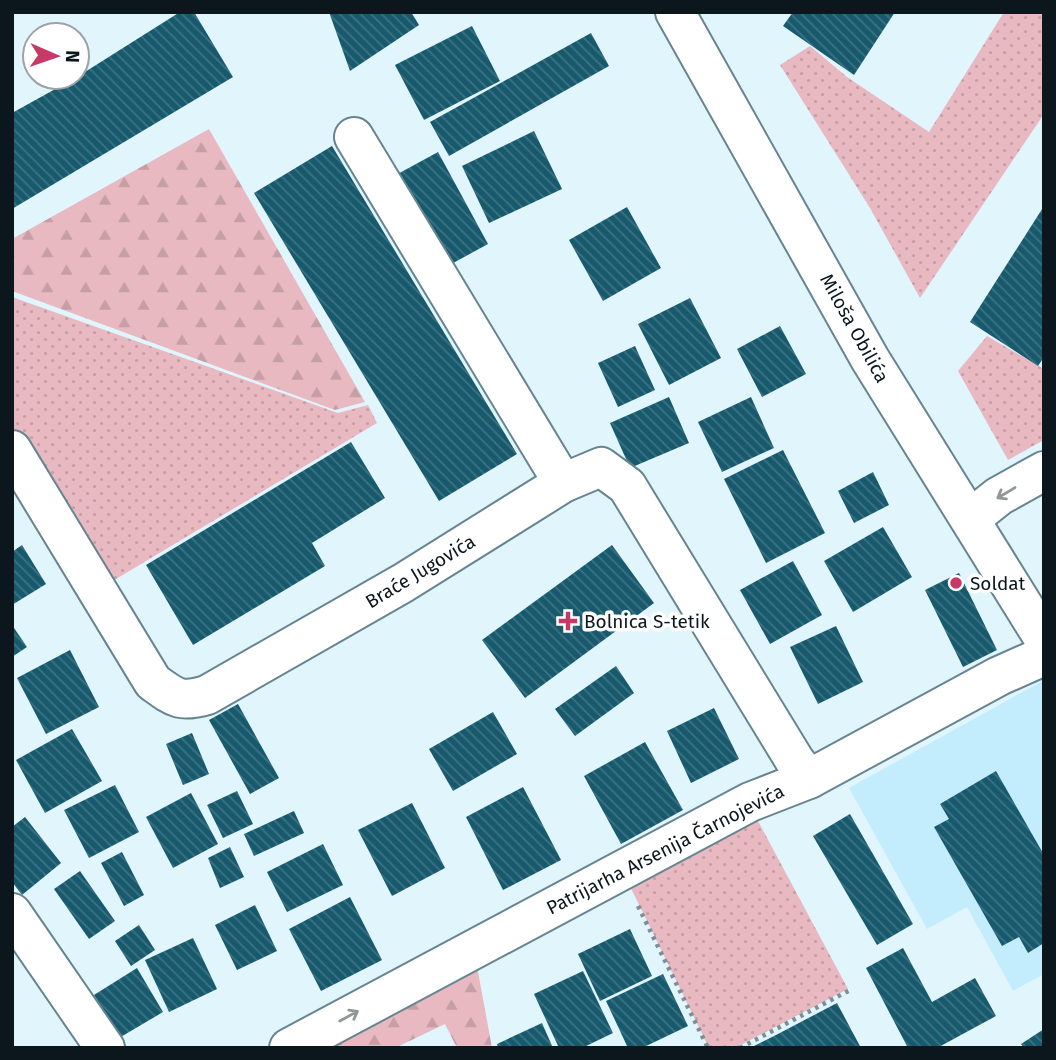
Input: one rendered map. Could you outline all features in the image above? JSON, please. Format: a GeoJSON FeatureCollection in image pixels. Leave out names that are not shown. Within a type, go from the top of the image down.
{"type":"FeatureCollection","features":[{"type":"Feature","properties":{"kind":"street","name":"Miloša Obilića"},"geometry":{"type":"LineString","coordinates":[[675,12],[870,359],[1044,639]]}},
{"type":"Feature","properties":{"kind":"street"},"geometry":{"type":"LineString","coordinates":[[354,137],[563,483],[601,467],[627,486],[795,761],[809,779]]}},
{"type":"Feature","properties":{"kind":"street","name":"Braće Jugovića"},"geometry":{"type":"LineString","coordinates":[[15,461],[153,682],[176,698],[190,700],[207,695],[403,583],[563,483]]}},
{"type":"Feature","properties":{"kind":"street"},"geometry":{"type":"LineString","coordinates":[[971,519],[999,496],[1044,471]]}},
{"type":"Feature","properties":{"kind":"street","name":"Patrijarha Arsenija Čarnojevića"},"geometry":{"type":"LineString","coordinates":[[289,1048],[750,802],[809,779],[999,676],[1044,656]]}},
{"type":"Feature","properties":{"kind":"street"},"geometry":{"type":"LineString","coordinates":[[12,913],[105,1048]]}},
{"type":"Feature","properties":{"kind":"path"},"geometry":{"type":"LineString","coordinates":[[621,870],[708,1048]]}},
{"type":"Feature","properties":{"kind":"path"},"geometry":{"type":"LineString","coordinates":[[740,1048],[852,989]]}},
{"type":"Feature","properties":{"kind":"shaded area"},"geometry":{"type":"Polygon","coordinates":[[[1044,680],[1044,974],[1013,991],[967,907],[927,929],[849,788],[1044,680]]]}},
{"type":"Feature","properties":{"kind":"green space"},"geometry":{"type":"Polygon","coordinates":[[[1004,12],[1044,12],[1044,114],[920,298],[870,208],[780,65],[810,46],[847,77],[929,132],[1004,12]]]}},
{"type":"Feature","properties":{"kind":"green space"},"geometry":{"type":"Polygon","coordinates":[[[209,129],[365,402],[335,410],[12,291],[12,239],[209,129]]]}},
{"type":"Feature","properties":{"kind":"green space"},"geometry":{"type":"Polygon","coordinates":[[[12,297],[338,413],[368,405],[377,423],[101,588],[12,438],[12,297]]]}},
{"type":"Feature","properties":{"kind":"green space"},"geometry":{"type":"Polygon","coordinates":[[[987,336],[1044,369],[1044,440],[1008,460],[958,371],[987,336]]]}},
{"type":"Feature","properties":{"kind":"green space"},"geometry":{"type":"Polygon","coordinates":[[[750,806],[848,989],[735,1048],[709,1048],[624,874],[750,806]]]}},
{"type":"Feature","properties":{"kind":"green space"},"geometry":{"type":"Polygon","coordinates":[[[477,966],[492,1048],[457,1048],[445,1024],[395,1048],[320,1048],[477,966]]]}},
{"type":"Feature","properties":{"kind":"building"},"geometry":{"type":"Polygon","coordinates":[[[180,12],[194,12],[233,77],[12,209],[12,113],[52,91],[91,91],[91,68],[180,12]]]}},
{"type":"Feature","properties":{"kind":"building"},"geometry":{"type":"Polygon","coordinates":[[[329,12],[411,12],[419,25],[350,71],[329,12]]]}},
{"type":"Feature","properties":{"kind":"building"},"geometry":{"type":"Polygon","coordinates":[[[793,12],[895,12],[854,75],[783,26],[793,12]]]}},
{"type":"Feature","properties":{"kind":"building"},"geometry":{"type":"Polygon","coordinates":[[[472,26],[500,81],[424,120],[395,65],[472,26]]]}},
{"type":"Feature","properties":{"kind":"building"},"geometry":{"type":"Polygon","coordinates":[[[591,33],[609,66],[449,156],[430,122],[591,33]]]}},
{"type":"Feature","properties":{"kind":"building"},"geometry":{"type":"Polygon","coordinates":[[[534,131],[562,189],[489,223],[462,166],[534,131]]]}},
{"type":"Feature","properties":{"kind":"building"},"geometry":{"type":"Polygon","coordinates":[[[332,146],[517,454],[439,501],[254,193],[332,146]]]}},
{"type":"Feature","properties":{"kind":"building"},"geometry":{"type":"Polygon","coordinates":[[[438,152],[488,244],[444,268],[394,176],[438,152]]]}},
{"type":"Feature","properties":{"kind":"building"},"geometry":{"type":"Polygon","coordinates":[[[1044,206],[1044,357],[1038,366],[970,322],[1044,206]]]}},
{"type":"Feature","properties":{"kind":"building"},"geometry":{"type":"Polygon","coordinates":[[[627,207],[661,268],[603,301],[569,240],[627,207]]]}},
{"type":"Feature","properties":{"kind":"building"},"geometry":{"type":"Polygon","coordinates":[[[690,298],[721,358],[669,385],[638,324],[690,298]]]}},
{"type":"Feature","properties":{"kind":"building"},"geometry":{"type":"Polygon","coordinates":[[[780,326],[806,374],[762,397],[737,349],[780,326]]]}},
{"type":"Feature","properties":{"kind":"building"},"geometry":{"type":"Polygon","coordinates":[[[635,346],[655,390],[618,407],[598,363],[635,346]]]}},
{"type":"Feature","properties":{"kind":"building"},"geometry":{"type":"Polygon","coordinates":[[[669,397],[689,443],[630,468],[610,423],[669,397]]]}},
{"type":"Feature","properties":{"kind":"building"},"geometry":{"type":"Polygon","coordinates":[[[751,397],[774,448],[722,472],[698,422],[751,397]]]}},
{"type":"Feature","properties":{"kind":"building"},"geometry":{"type":"Polygon","coordinates":[[[351,442],[385,498],[312,543],[325,566],[193,645],[146,565],[351,442]]]}},
{"type":"Feature","properties":{"kind":"building"},"geometry":{"type":"Polygon","coordinates":[[[783,450],[825,533],[766,563],[724,479],[783,450]]]}},
{"type":"Feature","properties":{"kind":"building"},"geometry":{"type":"Polygon","coordinates":[[[873,472],[889,505],[854,523],[838,491],[873,472]]]}},
{"type":"Feature","properties":{"kind":"building"},"geometry":{"type":"Polygon","coordinates":[[[883,527],[912,577],[853,612],[824,561],[883,527]]]}},
{"type":"Feature","properties":{"kind":"building"},"geometry":{"type":"Polygon","coordinates":[[[22,545],[46,584],[12,605],[12,552],[22,545]]]}},
{"type":"Feature","properties":{"kind":"building","name":"Bolnica S-tetik"},"geometry":{"type":"Polygon","coordinates":[[[612,545],[654,603],[525,698],[482,640],[612,545]]]}},
{"type":"Feature","properties":{"kind":"building"},"geometry":{"type":"Polygon","coordinates":[[[793,561],[822,615],[770,644],[740,590],[793,561]]]}},
{"type":"Feature","properties":{"kind":"building"},"geometry":{"type":"Polygon","coordinates":[[[959,573],[997,650],[963,667],[925,590],[959,573]]]}},
{"type":"Feature","properties":{"kind":"building"},"geometry":{"type":"Polygon","coordinates":[[[12,625],[27,647],[12,657],[12,625]]]}},
{"type":"Feature","properties":{"kind":"building"},"geometry":{"type":"Polygon","coordinates":[[[836,626],[863,682],[818,704],[790,647],[836,626]]]}},
{"type":"Feature","properties":{"kind":"building"},"geometry":{"type":"Polygon","coordinates":[[[70,650],[99,707],[46,734],[17,678],[70,650]]]}},
{"type":"Feature","properties":{"kind":"building"},"geometry":{"type":"Polygon","coordinates":[[[616,666],[634,693],[575,736],[555,709],[616,666]]]}},
{"type":"Feature","properties":{"kind":"building"},"geometry":{"type":"Polygon","coordinates":[[[238,704],[279,778],[250,794],[209,720],[238,704]]]}},
{"type":"Feature","properties":{"kind":"building"},"geometry":{"type":"Polygon","coordinates":[[[714,708],[739,759],[691,783],[667,731],[714,708]]]}},
{"type":"Feature","properties":{"kind":"building"},"geometry":{"type":"Polygon","coordinates":[[[493,712],[517,754],[453,791],[429,749],[493,712]]]}},
{"type":"Feature","properties":{"kind":"building"},"geometry":{"type":"Polygon","coordinates":[[[72,729],[102,781],[45,813],[16,760],[72,729]]]}},
{"type":"Feature","properties":{"kind":"building"},"geometry":{"type":"Polygon","coordinates":[[[192,733],[209,774],[183,785],[166,744],[192,733]]]}},
{"type":"Feature","properties":{"kind":"building"},"geometry":{"type":"Polygon","coordinates":[[[645,742],[683,810],[621,844],[584,776],[645,742]]]}},
{"type":"Feature","properties":{"kind":"building"},"geometry":{"type":"Polygon","coordinates":[[[996,771],[1044,855],[1044,943],[1028,953],[1019,937],[1002,946],[934,827],[949,819],[940,804],[996,771]]]}},
{"type":"Feature","properties":{"kind":"building"},"geometry":{"type":"Polygon","coordinates":[[[115,785],[139,832],[89,858],[64,810],[115,785]]]}},
{"type":"Feature","properties":{"kind":"building"},"geometry":{"type":"Polygon","coordinates":[[[523,787],[561,860],[503,890],[466,817],[523,787]]]}},
{"type":"Feature","properties":{"kind":"building"},"geometry":{"type":"Polygon","coordinates":[[[237,791],[253,824],[223,838],[207,805],[237,791]]]}},
{"type":"Feature","properties":{"kind":"building"},"geometry":{"type":"Polygon","coordinates":[[[191,793],[218,844],[173,868],[146,817],[191,793]]]}},
{"type":"Feature","properties":{"kind":"building"},"geometry":{"type":"Polygon","coordinates":[[[412,803],[445,868],[392,896],[358,830],[412,803]]]}},
{"type":"Feature","properties":{"kind":"building"},"geometry":{"type":"Polygon","coordinates":[[[294,811],[304,833],[254,856],[244,834],[294,811]]]}},
{"type":"Feature","properties":{"kind":"building"},"geometry":{"type":"Polygon","coordinates":[[[850,814],[913,924],[877,945],[813,836],[850,814]]]}},
{"type":"Feature","properties":{"kind":"building"},"geometry":{"type":"Polygon","coordinates":[[[25,817],[61,863],[22,895],[12,882],[12,827],[25,817]]]}},
{"type":"Feature","properties":{"kind":"building"},"geometry":{"type":"Polygon","coordinates":[[[323,844],[343,885],[287,912],[267,872],[323,844]]]}},
{"type":"Feature","properties":{"kind":"building"},"geometry":{"type":"Polygon","coordinates":[[[230,847],[244,877],[220,888],[208,858],[230,847]]]}},
{"type":"Feature","properties":{"kind":"building"},"geometry":{"type":"Polygon","coordinates":[[[122,852],[144,895],[124,906],[101,863],[122,852]]]}},
{"type":"Feature","properties":{"kind":"building"},"geometry":{"type":"Polygon","coordinates":[[[80,871],[115,921],[89,939],[54,889],[80,871]]]}},
{"type":"Feature","properties":{"kind":"building"},"geometry":{"type":"Polygon","coordinates":[[[350,897],[382,960],[321,991],[289,929],[350,897]]]}},
{"type":"Feature","properties":{"kind":"building"},"geometry":{"type":"Polygon","coordinates":[[[255,905],[277,951],[237,970],[215,925],[255,905]]]}},
{"type":"Feature","properties":{"kind":"building"},"geometry":{"type":"Polygon","coordinates":[[[139,925],[155,950],[131,966],[115,941],[139,925]]]}},
{"type":"Feature","properties":{"kind":"building"},"geometry":{"type":"Polygon","coordinates":[[[630,929],[652,976],[600,1001],[578,954],[630,929]]]}},
{"type":"Feature","properties":{"kind":"building"},"geometry":{"type":"Polygon","coordinates":[[[193,938],[217,989],[169,1012],[145,960],[193,938]]]}},
{"type":"Feature","properties":{"kind":"building"},"geometry":{"type":"Polygon","coordinates":[[[903,948],[932,1002],[975,978],[996,1016],[937,1048],[908,1048],[866,968],[903,948]]]}},
{"type":"Feature","properties":{"kind":"building"},"geometry":{"type":"Polygon","coordinates":[[[137,968],[163,1012],[119,1038],[94,995],[137,968]]]}},
{"type":"Feature","properties":{"kind":"building"},"geometry":{"type":"Polygon","coordinates":[[[583,971],[613,1033],[582,1048],[559,1048],[534,994],[583,971]]]}},
{"type":"Feature","properties":{"kind":"building"},"geometry":{"type":"Polygon","coordinates":[[[663,974],[688,1026],[642,1048],[628,1048],[606,1001],[663,974]]]}},
{"type":"Feature","properties":{"kind":"building"},"geometry":{"type":"Polygon","coordinates":[[[837,1003],[861,1048],[750,1048],[776,1035],[837,1003]]]}},
{"type":"Feature","properties":{"kind":"building"},"geometry":{"type":"Polygon","coordinates":[[[542,1023],[553,1048],[498,1048],[497,1044],[542,1023]]]}},
{"type":"Feature","properties":{"kind":"building"},"geometry":{"type":"Polygon","coordinates":[[[1044,1029],[1044,1048],[1024,1048],[1021,1044],[1044,1029]]]}},
{"type":"Feature","properties":{"kind":"place","name":"Soldat"},"geometry":{"type":"Point","coordinates":[956,583]}},
{"type":"Feature","properties":{"kind":"place","name":"Bolnica S-tetik"},"geometry":{"type":"Point","coordinates":[568,621]}}]}
